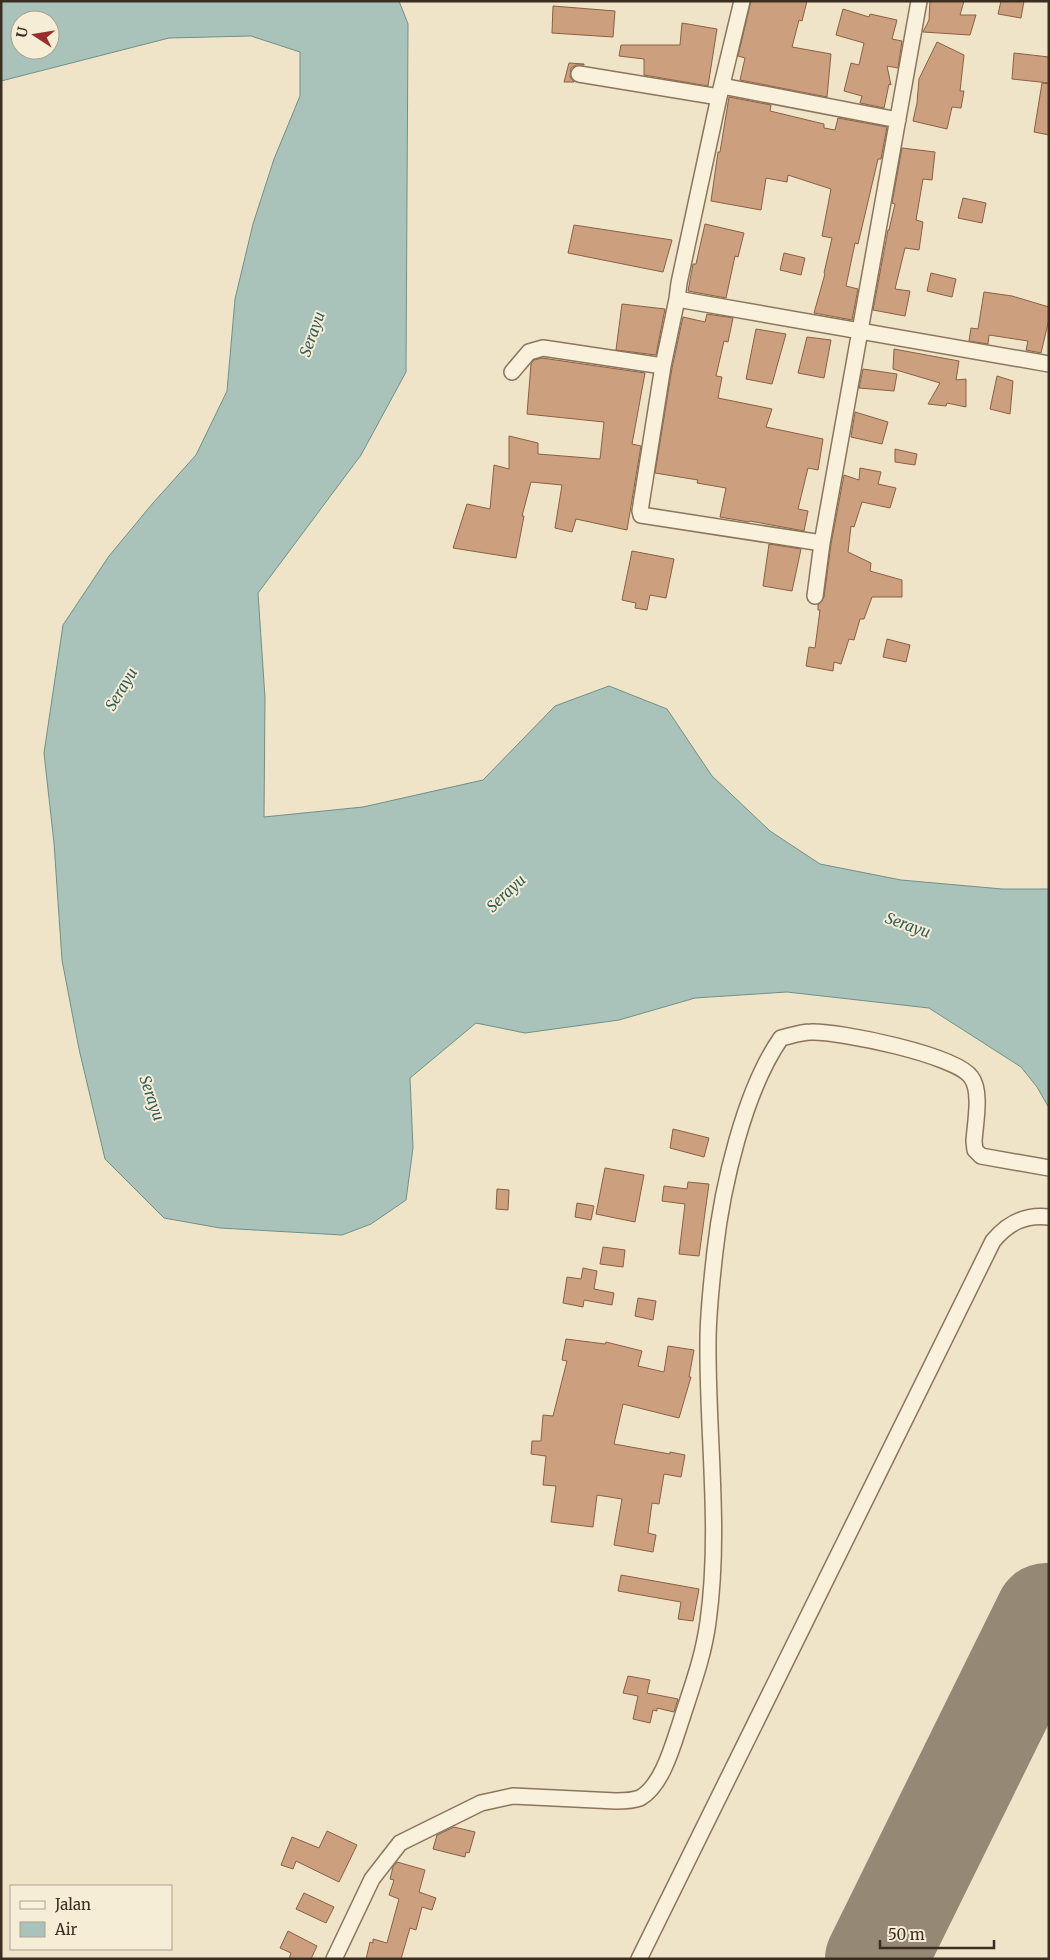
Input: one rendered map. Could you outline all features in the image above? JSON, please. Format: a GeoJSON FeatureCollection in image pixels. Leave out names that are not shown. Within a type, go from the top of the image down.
{"type":"FeatureCollection","features":[{"type":"Feature","properties":{"kind":"street"},"geometry":{"type":"LineString","coordinates":[[742,1],[720,92],[679,283],[663,366],[640,510],[641,515],[822,543]]}},
{"type":"Feature","properties":{"kind":"street"},"geometry":{"type":"LineString","coordinates":[[815,596],[822,543],[919,1]]}},
{"type":"Feature","properties":{"kind":"street"},"geometry":{"type":"LineString","coordinates":[[579,74],[720,92],[898,120]]}},
{"type":"Feature","properties":{"kind":"street"},"geometry":{"type":"LineString","coordinates":[[677,300],[1049,364]]}},
{"type":"Feature","properties":{"kind":"street"},"geometry":{"type":"LineString","coordinates":[[512,372],[529,352],[543,348],[663,366]]}},
{"type":"Feature","properties":{"kind":"street"},"geometry":{"type":"LineString","coordinates":[[334,1959],[372,1879],[400,1843],[481,1803],[513,1796],[629,1801],[640,1797],[653,1785],[669,1758],[698,1674],[708,1621],[714,1554],[708,1339],[723,1194],[746,1113],[763,1069],[781,1038],[810,1032],[849,1035],[932,1057],[958,1066],[972,1078],[977,1089],[975,1150],[981,1156],[1049,1168]]}},
{"type":"Feature","properties":{"kind":"street"},"geometry":{"type":"LineString","coordinates":[[639,1959],[993,1241],[1004,1228],[1018,1221],[1038,1216],[1049,1217]]}},
{"type":"Feature","properties":{"kind":"water","name":"Serayu"},"geometry":{"type":"Polygon","coordinates":[[[1,1],[399,1],[408,24],[406,372],[361,455],[258,593],[265,698],[264,817],[363,807],[483,780],[555,706],[609,686],[667,709],[712,776],[770,831],[820,864],[901,880],[1002,889],[1049,889],[1049,1108],[1037,1087],[1021,1067],[929,1008],[787,992],[695,998],[619,1020],[525,1033],[476,1023],[410,1078],[413,1148],[406,1200],[371,1224],[342,1235],[220,1228],[164,1218],[105,1159],[79,1049],[62,960],[54,843],[44,753],[63,625],[109,556],[196,455],[227,391],[235,299],[253,224],[274,159],[300,96],[300,52],[251,36],[169,38],[1,81],[1,1]]]}},
{"type":"Feature","properties":{"kind":"building"},"geometry":{"type":"Polygon","coordinates":[[[751,1],[807,1],[802,21],[799,20],[792,47],[831,54],[827,97],[740,80],[745,58],[738,56],[751,1]]]}},
{"type":"Feature","properties":{"kind":"building"},"geometry":{"type":"Polygon","coordinates":[[[930,1],[964,1],[960,15],[976,15],[970,35],[923,32],[929,20],[930,1]]]}},
{"type":"Feature","properties":{"kind":"building"},"geometry":{"type":"Polygon","coordinates":[[[1001,1],[1024,1],[1021,18],[998,14],[1001,1]]]}},
{"type":"Feature","properties":{"kind":"building"},"geometry":{"type":"Polygon","coordinates":[[[553,6],[615,11],[613,37],[552,33],[553,6]]]}},
{"type":"Feature","properties":{"kind":"building"},"geometry":{"type":"Polygon","coordinates":[[[843,9],[869,17],[870,14],[897,20],[892,39],[902,41],[898,68],[887,66],[891,85],[889,84],[884,108],[860,103],[862,96],[844,91],[851,63],[859,65],[864,43],[836,35],[843,9]]]}},
{"type":"Feature","properties":{"kind":"building"},"geometry":{"type":"Polygon","coordinates":[[[682,23],[717,29],[708,86],[644,75],[644,59],[619,56],[621,45],[680,45],[682,23]]]}},
{"type":"Feature","properties":{"kind":"building"},"geometry":{"type":"Polygon","coordinates":[[[937,42],[964,55],[960,91],[964,91],[961,108],[952,107],[947,129],[913,121],[919,79],[937,42]]]}},
{"type":"Feature","properties":{"kind":"building"},"geometry":{"type":"Polygon","coordinates":[[[1014,53],[1049,57],[1049,83],[1012,79],[1014,53]]]}},
{"type":"Feature","properties":{"kind":"building"},"geometry":{"type":"Polygon","coordinates":[[[569,63],[584,65],[576,65],[571,68],[570,77],[574,82],[564,82],[569,63]]]}},
{"type":"Feature","properties":{"kind":"building"},"geometry":{"type":"Polygon","coordinates":[[[1042,83],[1049,84],[1049,135],[1034,132],[1042,83]]]}},
{"type":"Feature","properties":{"kind":"building"},"geometry":{"type":"Polygon","coordinates":[[[729,97],[771,105],[770,111],[824,124],[824,128],[835,130],[838,118],[887,127],[881,159],[878,159],[858,244],[855,243],[846,286],[858,289],[852,320],[814,313],[825,274],[832,238],[822,236],[831,189],[788,175],[787,182],[766,178],[761,210],[711,201],[729,97]]]}},
{"type":"Feature","properties":{"kind":"building"},"geometry":{"type":"Polygon","coordinates":[[[902,148],[935,152],[932,180],[923,179],[916,220],[923,222],[919,250],[905,248],[895,289],[910,291],[905,316],[873,310],[888,230],[895,204],[892,203],[902,148]]]}},
{"type":"Feature","properties":{"kind":"building"},"geometry":{"type":"Polygon","coordinates":[[[963,198],[986,203],[982,223],[958,218],[963,198]]]}},
{"type":"Feature","properties":{"kind":"building"},"geometry":{"type":"Polygon","coordinates":[[[705,224],[744,233],[738,257],[735,256],[726,298],[688,291],[693,264],[696,264],[705,224]]]}},
{"type":"Feature","properties":{"kind":"building"},"geometry":{"type":"Polygon","coordinates":[[[574,225],[672,240],[663,272],[568,253],[574,225]]]}},
{"type":"Feature","properties":{"kind":"building"},"geometry":{"type":"Polygon","coordinates":[[[784,253],[805,258],[801,275],[780,270],[784,253]]]}},
{"type":"Feature","properties":{"kind":"building"},"geometry":{"type":"Polygon","coordinates":[[[931,273],[956,279],[952,297],[927,291],[931,273]]]}},
{"type":"Feature","properties":{"kind":"building"},"geometry":{"type":"Polygon","coordinates":[[[984,292],[1012,296],[1049,307],[1049,319],[1041,353],[1026,350],[1028,341],[989,335],[988,344],[969,341],[971,328],[978,329],[984,292]]]}},
{"type":"Feature","properties":{"kind":"building"},"geometry":{"type":"Polygon","coordinates":[[[622,304],[665,309],[656,355],[616,350],[622,304]]]}},
{"type":"Feature","properties":{"kind":"building"},"geometry":{"type":"Polygon","coordinates":[[[707,314],[733,318],[728,342],[724,341],[716,376],[722,377],[718,398],[772,409],[766,427],[823,439],[818,470],[808,468],[798,509],[808,511],[804,531],[720,517],[726,488],[697,483],[698,480],[655,473],[672,368],[683,317],[705,322],[707,314]]]}},
{"type":"Feature","properties":{"kind":"building"},"geometry":{"type":"Polygon","coordinates":[[[756,329],[786,334],[772,384],[746,379],[756,329]]]}},
{"type":"Feature","properties":{"kind":"building"},"geometry":{"type":"Polygon","coordinates":[[[807,337],[831,340],[824,378],[798,373],[807,337]]]}},
{"type":"Feature","properties":{"kind":"building"},"geometry":{"type":"Polygon","coordinates":[[[894,349],[959,361],[956,380],[966,379],[966,407],[947,403],[946,406],[928,404],[940,383],[893,369],[894,349]]]}},
{"type":"Feature","properties":{"kind":"building"},"geometry":{"type":"Polygon","coordinates":[[[542,358],[645,373],[632,444],[641,446],[627,530],[576,519],[572,532],[555,528],[562,485],[531,482],[522,516],[524,516],[516,558],[453,548],[467,504],[490,509],[494,465],[509,469],[509,436],[538,443],[538,454],[600,459],[604,422],[527,414],[531,364],[534,360],[542,358]]]}},
{"type":"Feature","properties":{"kind":"building"},"geometry":{"type":"Polygon","coordinates":[[[863,369],[897,374],[894,391],[859,388],[863,369]]]}},
{"type":"Feature","properties":{"kind":"building"},"geometry":{"type":"Polygon","coordinates":[[[997,376],[1013,381],[1010,414],[990,409],[997,376]]]}},
{"type":"Feature","properties":{"kind":"building"},"geometry":{"type":"Polygon","coordinates":[[[855,412],[888,422],[882,444],[851,437],[855,412]]]}},
{"type":"Feature","properties":{"kind":"building"},"geometry":{"type":"Polygon","coordinates":[[[895,449],[917,454],[915,465],[895,462],[895,449]]]}},
{"type":"Feature","properties":{"kind":"building"},"geometry":{"type":"Polygon","coordinates":[[[860,468],[881,472],[878,484],[896,488],[890,508],[862,502],[854,527],[851,526],[848,552],[871,563],[870,571],[902,580],[902,597],[872,597],[864,619],[860,619],[854,640],[849,639],[841,664],[834,662],[833,671],[806,666],[809,647],[815,648],[820,610],[818,610],[818,605],[824,597],[831,544],[844,475],[859,480],[860,468]]]}},
{"type":"Feature","properties":{"kind":"building"},"geometry":{"type":"Polygon","coordinates":[[[769,544],[801,549],[792,591],[763,586],[769,544]]]}},
{"type":"Feature","properties":{"kind":"building"},"geometry":{"type":"Polygon","coordinates":[[[632,551],[674,559],[666,598],[650,595],[647,610],[635,608],[636,603],[622,600],[632,551]]]}},
{"type":"Feature","properties":{"kind":"building"},"geometry":{"type":"Polygon","coordinates":[[[887,639],[910,645],[906,662],[883,657],[887,639]]]}},
{"type":"Feature","properties":{"kind":"building"},"geometry":{"type":"Polygon","coordinates":[[[673,1129],[709,1138],[704,1157],[670,1148],[673,1129]]]}},
{"type":"Feature","properties":{"kind":"building"},"geometry":{"type":"Polygon","coordinates":[[[605,1168],[644,1175],[635,1222],[596,1214],[605,1168]]]}},
{"type":"Feature","properties":{"kind":"building"},"geometry":{"type":"Polygon","coordinates":[[[688,1182],[709,1184],[699,1256],[679,1254],[685,1204],[662,1201],[664,1186],[687,1189],[688,1182]]]}},
{"type":"Feature","properties":{"kind":"building"},"geometry":{"type":"Polygon","coordinates":[[[497,1189],[509,1190],[508,1210],[496,1209],[497,1189]]]}},
{"type":"Feature","properties":{"kind":"building"},"geometry":{"type":"Polygon","coordinates":[[[577,1203],[594,1206],[591,1220],[575,1217],[577,1203]]]}},
{"type":"Feature","properties":{"kind":"building"},"geometry":{"type":"Polygon","coordinates":[[[603,1247],[625,1250],[623,1267],[600,1264],[603,1247]]]}},
{"type":"Feature","properties":{"kind":"building"},"geometry":{"type":"Polygon","coordinates":[[[583,1268],[597,1271],[594,1289],[614,1293],[612,1305],[584,1300],[583,1307],[563,1303],[567,1277],[581,1279],[583,1268]]]}},
{"type":"Feature","properties":{"kind":"building"},"geometry":{"type":"Polygon","coordinates":[[[638,1298],[656,1301],[653,1320],[635,1316],[638,1298]]]}},
{"type":"Feature","properties":{"kind":"building"},"geometry":{"type":"Polygon","coordinates":[[[566,1339],[605,1344],[606,1342],[642,1351],[638,1366],[664,1372],[668,1346],[694,1350],[689,1377],[691,1377],[679,1418],[623,1404],[614,1444],[685,1455],[681,1477],[664,1474],[659,1504],[652,1503],[648,1533],[656,1535],[653,1552],[614,1545],[622,1499],[597,1495],[593,1527],[551,1522],[556,1486],[543,1485],[546,1456],[531,1454],[532,1441],[541,1441],[543,1415],[553,1416],[567,1361],[562,1360],[566,1339]]]}},
{"type":"Feature","properties":{"kind":"building"},"geometry":{"type":"Polygon","coordinates":[[[621,1575],[699,1589],[693,1621],[678,1619],[681,1602],[618,1591],[621,1575]]]}},
{"type":"Feature","properties":{"kind":"building"},"geometry":{"type":"Polygon","coordinates":[[[628,1676],[650,1680],[647,1693],[678,1699],[674,1712],[657,1708],[657,1711],[653,1710],[650,1723],[633,1719],[638,1696],[623,1693],[628,1676]]]}},
{"type":"Feature","properties":{"kind":"building"},"geometry":{"type":"Polygon","coordinates":[[[454,1827],[475,1832],[469,1853],[466,1852],[465,1857],[433,1849],[437,1835],[454,1827]]]}},
{"type":"Feature","properties":{"kind":"building"},"geometry":{"type":"Polygon","coordinates":[[[327,1831],[357,1845],[339,1882],[296,1861],[293,1869],[281,1865],[292,1837],[319,1848],[327,1831]]]}},
{"type":"Feature","properties":{"kind":"building"},"geometry":{"type":"Polygon","coordinates":[[[397,1862],[425,1870],[419,1892],[436,1898],[432,1910],[422,1907],[416,1930],[410,1928],[401,1959],[366,1959],[370,1942],[373,1943],[373,1939],[387,1943],[399,1899],[389,1895],[394,1880],[390,1879],[393,1867],[397,1862]]]}},
{"type":"Feature","properties":{"kind":"building"},"geometry":{"type":"Polygon","coordinates":[[[304,1893],[334,1907],[326,1923],[296,1909],[304,1893]]]}},
{"type":"Feature","properties":{"kind":"building"},"geometry":{"type":"Polygon","coordinates":[[[288,1931],[317,1946],[311,1959],[289,1959],[291,1953],[280,1948],[288,1931]]]}},
{"type":"Feature","properties":{"kind":"runway"},"geometry":{"type":"LineString","coordinates":[[876,1959],[1046,1614]]}}]}
